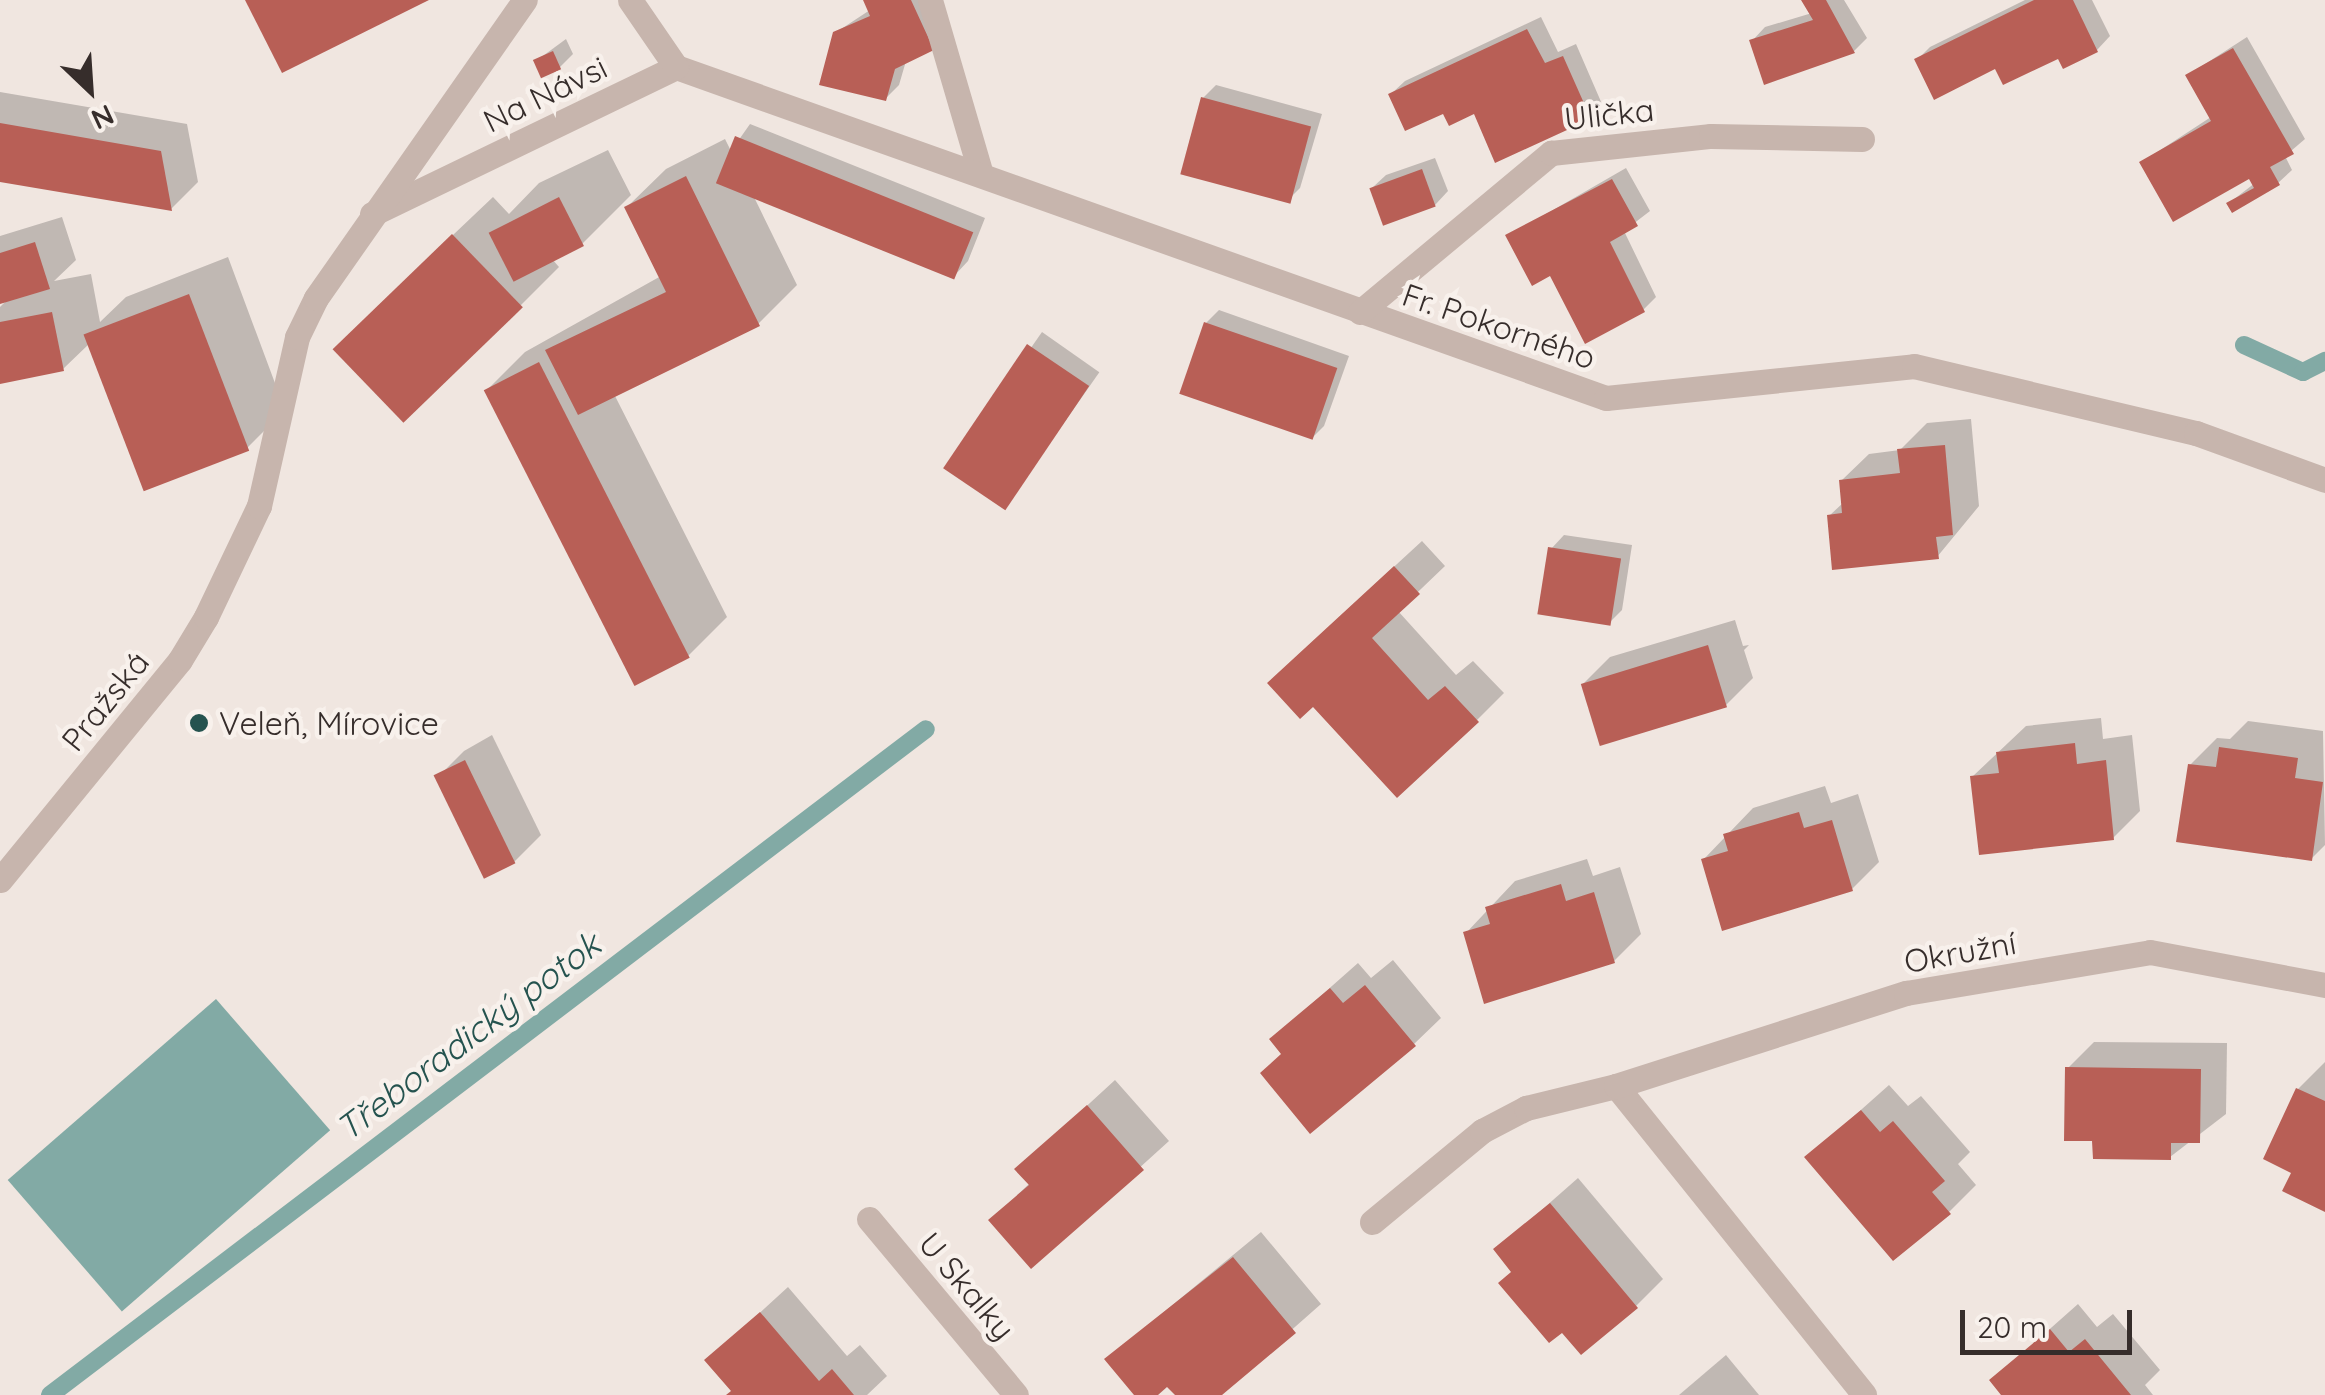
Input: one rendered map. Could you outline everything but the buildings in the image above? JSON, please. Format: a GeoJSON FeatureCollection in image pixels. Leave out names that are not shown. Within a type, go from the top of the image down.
{"type":"FeatureCollection","features":[{"type":"Feature","properties":{"kind":"street","name":"Na Návsi"},"geometry":{"type":"LineString","coordinates":[[239,548],[276,444],[297,337],[368,216],[525,0]]}},
{"type":"Feature","properties":{"kind":"street"},"geometry":{"type":"LineString","coordinates":[[630,0],[676,67]]}},
{"type":"Feature","properties":{"kind":"street"},"geometry":{"type":"LineString","coordinates":[[930,0],[980,171]]}},
{"type":"Feature","properties":{"kind":"street","name":"Na Návsi"},"geometry":{"type":"LineString","coordinates":[[368,216],[676,67]]}},
{"type":"Feature","properties":{"kind":"street","name":"Fr. Pokorného"},"geometry":{"type":"LineString","coordinates":[[676,67],[980,171],[1360,312],[1606,398],[1914,366],[2196,432],[2325,480]]}},
{"type":"Feature","properties":{"kind":"street","name":"Ulička"},"geometry":{"type":"LineString","coordinates":[[1360,312],[1552,153],[1711,136],[1862,138]]}},
{"type":"Feature","properties":{"kind":"street","name":"Pražská"},"geometry":{"type":"LineString","coordinates":[[0,880],[180,660],[239,548]]}},
{"type":"Feature","properties":{"kind":"street","name":"Okružní"},"geometry":{"type":"LineString","coordinates":[[1372,1222],[1482,1130],[1526,1108],[1616,1086],[1906,994],[2150,952],[2325,986]]}},
{"type":"Feature","properties":{"kind":"street"},"geometry":{"type":"LineString","coordinates":[[1616,1086],[1864,1395]]}},
{"type":"Feature","properties":{"kind":"street","name":"U Skalky"},"geometry":{"type":"LineString","coordinates":[[869,1219],[1016,1395]]}},
{"type":"Feature","properties":{"kind":"water"},"geometry":{"type":"Polygon","coordinates":[[[216,999],[330,1130],[122,1311],[8,1180],[216,999]]]}},
{"type":"Feature","properties":{"kind":"waterway","name":"Třeboradický potok"},"geometry":{"type":"LineString","coordinates":[[2244,345],[2303,372],[2325,361]]}},
{"type":"Feature","properties":{"kind":"waterway","name":"Třeboradický potok"},"geometry":{"type":"LineString","coordinates":[[50,1395],[926,729]]}},
{"type":"Feature","properties":{"kind":"place","name":"Veleň, Mírovice"},"geometry":{"type":"Point","coordinates":[199,723]}}]}
